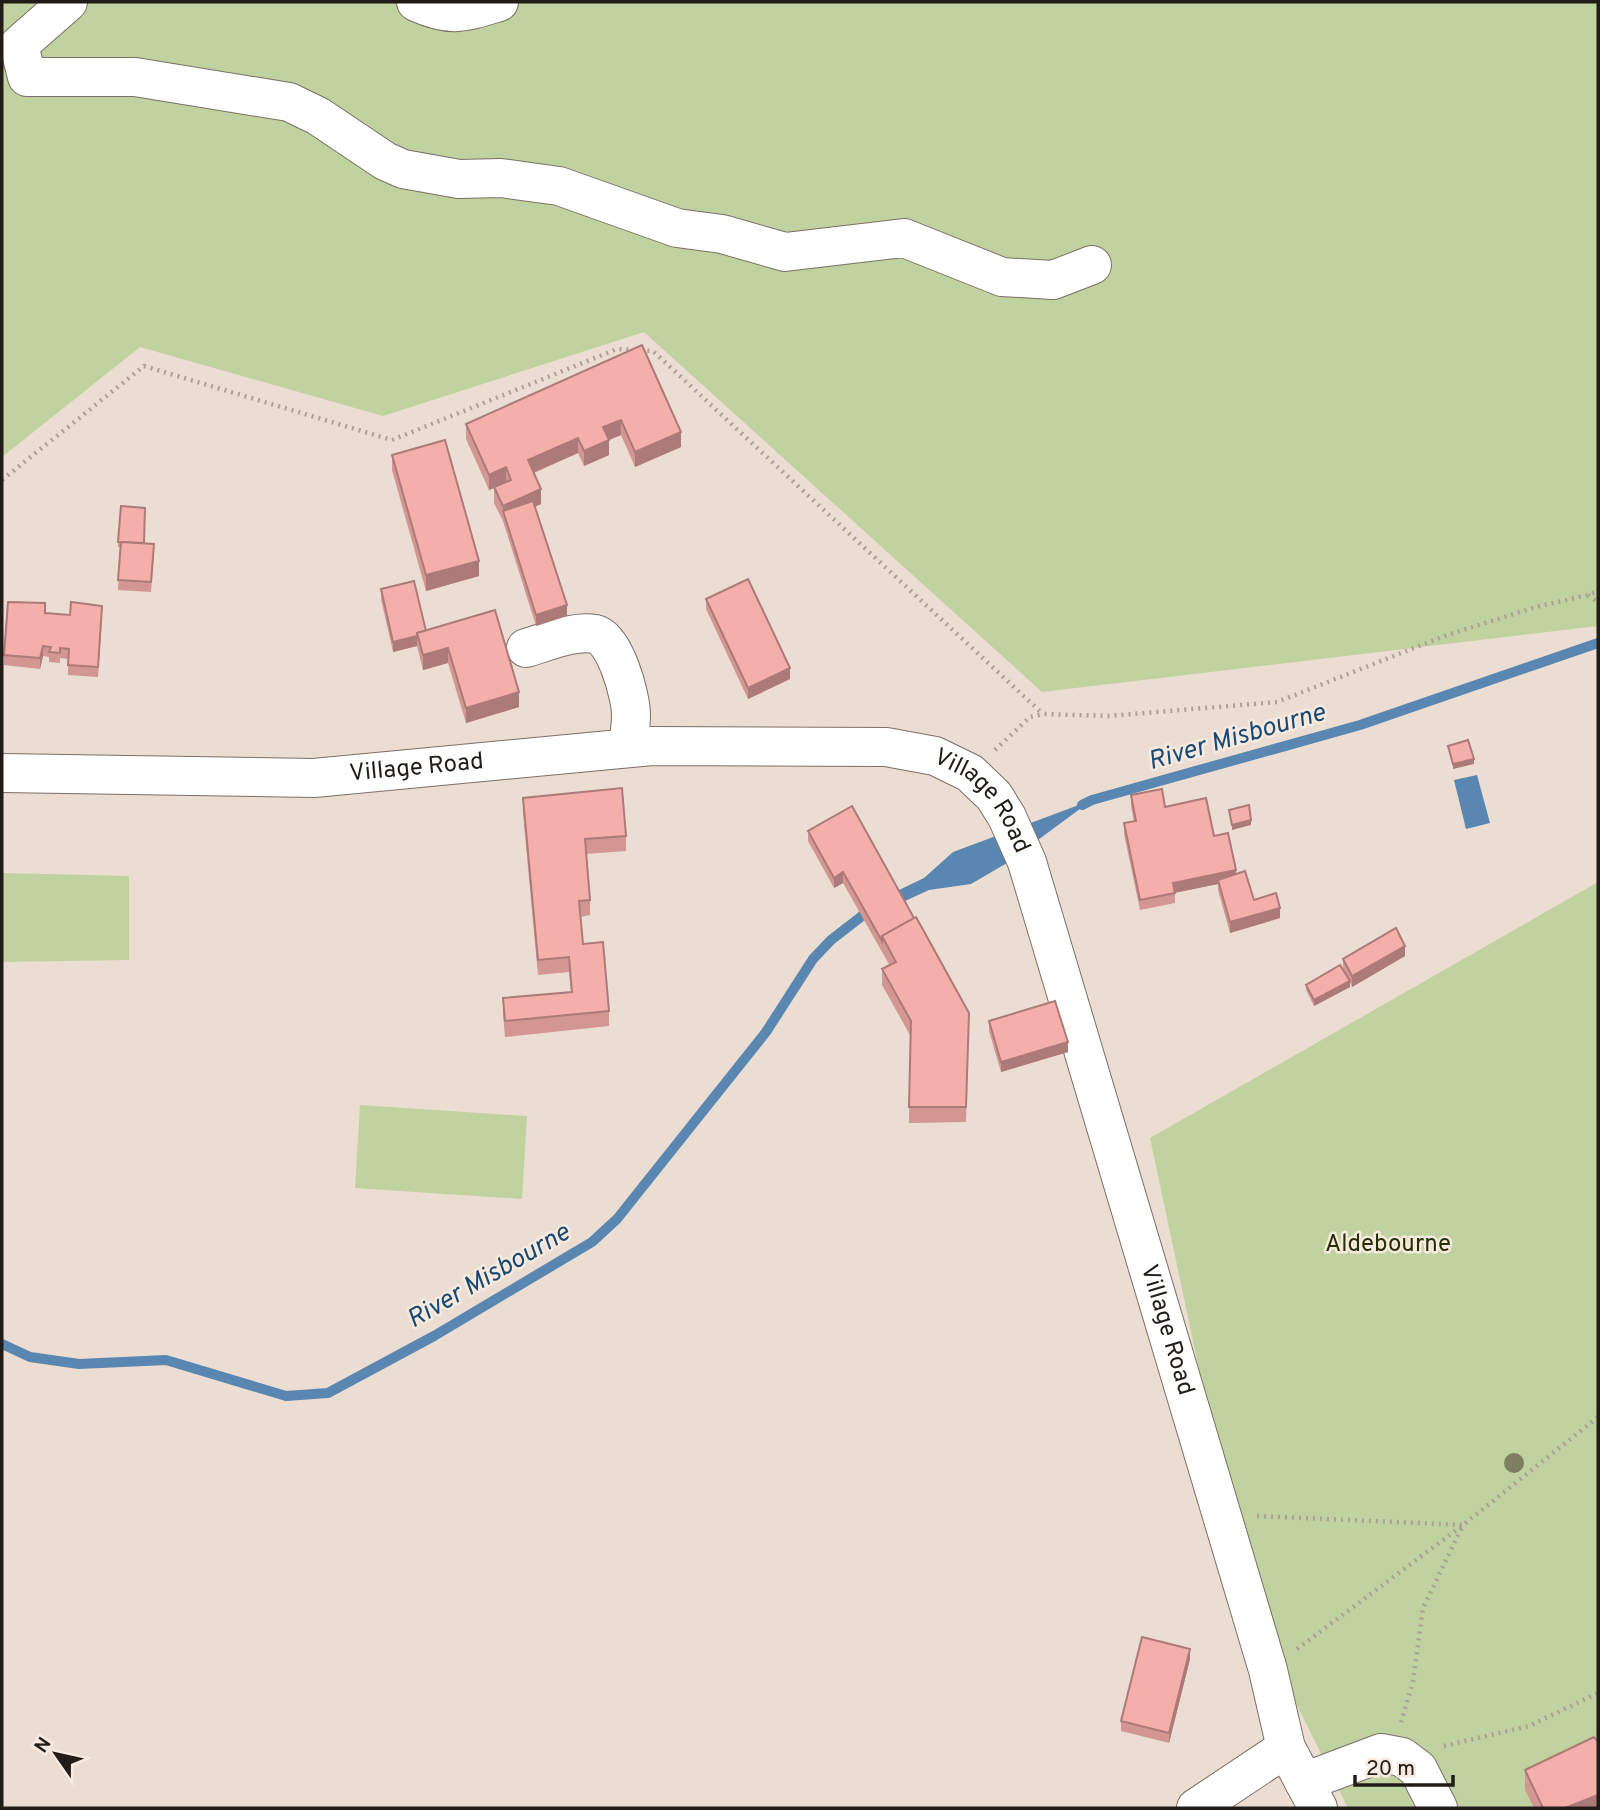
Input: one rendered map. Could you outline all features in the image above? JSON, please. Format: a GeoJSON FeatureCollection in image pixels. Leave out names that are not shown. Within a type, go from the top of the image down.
{"type":"FeatureCollection","features":[{"type":"Feature","properties":{"kind":"street"},"geometry":{"type":"LineString","coordinates":[[68,2],[19,45],[27,78],[135,77],[289,102],[318,116],[385,161],[403,169],[459,179],[501,178],[559,186],[677,228],[722,234],[785,251],[904,238],[1002,277],[1053,280],[1092,265]]}},
{"type":"Feature","properties":{"kind":"street"},"geometry":{"type":"LineString","coordinates":[[416,2],[440,13],[472,10],[499,2]]}},
{"type":"Feature","properties":{"kind":"street"},"geometry":{"type":"LineString","coordinates":[[526,648],[581,633],[598,634],[607,639],[622,674],[631,713],[628,748]]}},
{"type":"Feature","properties":{"kind":"street","name":"Village Road"},"geometry":{"type":"LineString","coordinates":[[2,773],[314,778],[652,746],[886,747],[935,756],[970,773],[994,796],[1007,817],[1027,862],[1268,1670],[1286,1748],[1311,1795]]}},
{"type":"Feature","properties":{"kind":"street"},"geometry":{"type":"LineString","coordinates":[[1196,1808],[1286,1748]]}},
{"type":"Feature","properties":{"kind":"street"},"geometry":{"type":"LineString","coordinates":[[1311,1795],[1381,1753],[1397,1756],[1418,1769],[1438,1808]]}},
{"type":"Feature","properties":{"kind":"path"},"geometry":{"type":"LineString","coordinates":[[2,480],[144,366],[392,440],[617,349],[653,351],[1043,714]]}},
{"type":"Feature","properties":{"kind":"path"},"geometry":{"type":"LineString","coordinates":[[970,773],[1030,717],[1043,714],[1108,716],[1276,702],[1447,635],[1598,591]]}},
{"type":"Feature","properties":{"kind":"path"},"geometry":{"type":"LineString","coordinates":[[1588,596],[1598,603]]}},
{"type":"Feature","properties":{"kind":"path"},"geometry":{"type":"LineString","coordinates":[[1268,1670],[1463,1525],[1598,1417]]}},
{"type":"Feature","properties":{"kind":"path"},"geometry":{"type":"LineString","coordinates":[[1221,1514],[1463,1525]]}},
{"type":"Feature","properties":{"kind":"path"},"geometry":{"type":"LineString","coordinates":[[1463,1525],[1423,1608],[1413,1682],[1397,1756],[1529,1726],[1598,1693]]}},
{"type":"Feature","properties":{"kind":"green space"},"geometry":{"type":"Polygon","coordinates":[[[2,2],[1598,2],[1598,626],[1042,692],[644,332],[383,416],[140,347],[2,457],[2,2]]]}},
{"type":"Feature","properties":{"kind":"green space"},"geometry":{"type":"Polygon","coordinates":[[[2,873],[129,876],[129,960],[2,962],[2,873]]]}},
{"type":"Feature","properties":{"kind":"green space","name":"Aldebourne"},"geometry":{"type":"Polygon","coordinates":[[[1598,882],[1598,1808],[1348,1808],[1250,1610],[1150,1138],[1598,882]]]}},
{"type":"Feature","properties":{"kind":"green space"},"geometry":{"type":"Polygon","coordinates":[[[360,1105],[527,1116],[522,1199],[355,1188],[360,1105]]]}},
{"type":"Feature","properties":{"kind":"water"},"geometry":{"type":"Polygon","coordinates":[[[1477,775],[1490,823],[1466,829],[1454,780],[1477,775]]]}},
{"type":"Feature","properties":{"kind":"water"},"geometry":{"type":"Polygon","coordinates":[[[1092,800],[1007,863],[971,884],[929,890],[905,901],[896,897],[899,890],[924,878],[953,852],[1092,800]]]}},
{"type":"Feature","properties":{"kind":"building"},"geometry":{"type":"Polygon","coordinates":[[[642,345],[681,432],[635,452],[621,420],[603,427],[609,440],[584,451],[578,438],[528,460],[541,489],[503,506],[494,487],[511,480],[506,467],[489,475],[466,424],[642,345]]]}},
{"type":"Feature","properties":{"kind":"building"},"geometry":{"type":"Polygon","coordinates":[[[445,440],[479,561],[426,575],[392,455],[445,440]]]}},
{"type":"Feature","properties":{"kind":"building"},"geometry":{"type":"Polygon","coordinates":[[[533,501],[567,605],[536,615],[503,511],[533,501]]]}},
{"type":"Feature","properties":{"kind":"building"},"geometry":{"type":"Polygon","coordinates":[[[121,506],[145,508],[144,543],[118,542],[121,506]]]}},
{"type":"Feature","properties":{"kind":"building"},"geometry":{"type":"Polygon","coordinates":[[[121,542],[154,544],[151,582],[118,580],[121,542]]]}},
{"type":"Feature","properties":{"kind":"building"},"geometry":{"type":"Polygon","coordinates":[[[748,579],[790,668],[748,688],[706,599],[748,579]]]}},
{"type":"Feature","properties":{"kind":"building"},"geometry":{"type":"Polygon","coordinates":[[[414,581],[426,631],[393,642],[381,589],[414,581]]]}},
{"type":"Feature","properties":{"kind":"building"},"geometry":{"type":"Polygon","coordinates":[[[8,602],[45,603],[45,613],[70,615],[71,602],[102,606],[98,667],[68,665],[69,649],[60,648],[60,653],[49,652],[51,647],[43,646],[40,658],[4,655],[8,602]]]}},
{"type":"Feature","properties":{"kind":"building"},"geometry":{"type":"Polygon","coordinates":[[[495,610],[519,692],[466,708],[448,648],[423,655],[417,633],[495,610]]]}},
{"type":"Feature","properties":{"kind":"building"},"geometry":{"type":"Polygon","coordinates":[[[1468,740],[1474,759],[1453,764],[1448,746],[1468,740]]]}},
{"type":"Feature","properties":{"kind":"building"},"geometry":{"type":"Polygon","coordinates":[[[622,788],[626,836],[585,839],[590,900],[579,901],[583,944],[603,942],[609,1011],[505,1021],[503,998],[572,992],[569,957],[538,960],[523,798],[622,788]]]}},
{"type":"Feature","properties":{"kind":"building"},"geometry":{"type":"Polygon","coordinates":[[[1162,789],[1165,807],[1206,798],[1214,836],[1228,833],[1236,870],[1173,883],[1175,893],[1140,900],[1124,823],[1136,821],[1131,795],[1162,789]]]}},
{"type":"Feature","properties":{"kind":"building"},"geometry":{"type":"Polygon","coordinates":[[[1249,805],[1251,820],[1232,825],[1229,810],[1249,805]]]}},
{"type":"Feature","properties":{"kind":"building"},"geometry":{"type":"Polygon","coordinates":[[[852,806],[914,918],[882,936],[882,941],[843,872],[834,878],[808,831],[852,806]]]}},
{"type":"Feature","properties":{"kind":"building"},"geometry":{"type":"Polygon","coordinates":[[[1245,871],[1254,900],[1276,893],[1280,908],[1230,922],[1218,880],[1245,871]]]}},
{"type":"Feature","properties":{"kind":"building"},"geometry":{"type":"Polygon","coordinates":[[[916,917],[969,1013],[966,1107],[909,1107],[911,1021],[882,969],[896,962],[882,936],[916,917]]]}},
{"type":"Feature","properties":{"kind":"building"},"geometry":{"type":"Polygon","coordinates":[[[1396,928],[1405,946],[1352,976],[1343,959],[1396,928]]]}},
{"type":"Feature","properties":{"kind":"building"},"geometry":{"type":"Polygon","coordinates":[[[1340,965],[1350,981],[1314,1000],[1306,985],[1340,965]]]}},
{"type":"Feature","properties":{"kind":"building"},"geometry":{"type":"Polygon","coordinates":[[[1055,1001],[1068,1042],[1001,1062],[989,1021],[1055,1001]]]}},
{"type":"Feature","properties":{"kind":"building"},"geometry":{"type":"Polygon","coordinates":[[[1142,1637],[1190,1649],[1169,1733],[1121,1721],[1142,1637]]]}},
{"type":"Feature","properties":{"kind":"building"},"geometry":{"type":"Polygon","coordinates":[[[1594,1737],[1598,1742],[1598,1795],[1565,1808],[1543,1808],[1525,1770],[1594,1737]]]}},
{"type":"Feature","properties":{"kind":"waterway","name":"River Misbourne"},"geometry":{"type":"LineString","coordinates":[[1082,805],[1360,725],[1598,643]]}},
{"type":"Feature","properties":{"kind":"waterway","name":"River Misbourne"},"geometry":{"type":"LineString","coordinates":[[2,1344],[30,1357],[79,1364],[166,1360],[286,1396],[328,1393],[434,1336],[592,1242],[617,1219],[766,1032],[813,959],[831,940],[862,916]]}}]}
